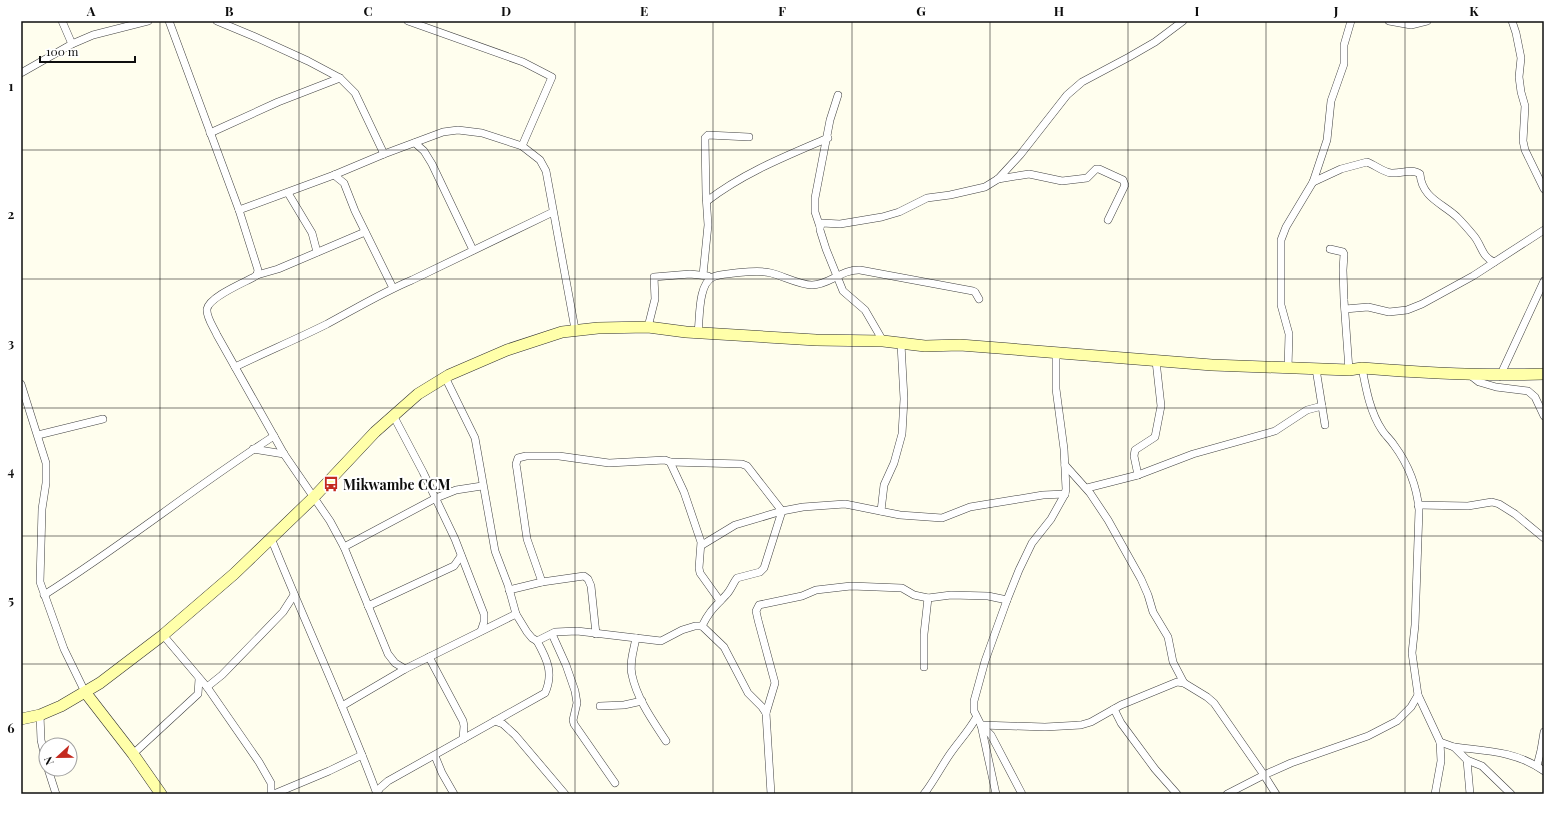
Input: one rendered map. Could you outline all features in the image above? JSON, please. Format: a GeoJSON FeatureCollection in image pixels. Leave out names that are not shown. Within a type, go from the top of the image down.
{"type":"FeatureCollection","features":[{"type":"Feature","properties":{"kind":"main road"},"geometry":{"type":"LineString","coordinates":[[21,719],[40,715],[61,706],[85,692],[100,683],[164,635],[234,574],[313,498],[393,415],[418,394],[445,377],[534,340],[575,329],[648,327],[698,333],[816,340],[883,341],[925,346],[960,345],[1156,361],[1288,368],[1349,370],[1362,368],[1439,374],[1500,376],[1544,374]]}},
{"type":"Feature","properties":{"kind":"main road"},"geometry":{"type":"LineString","coordinates":[[85,692],[133,754],[160,794]]}},
{"type":"Feature","properties":{"kind":"street"},"geometry":{"type":"LineString","coordinates":[[62,21],[72,44]]}},
{"type":"Feature","properties":{"kind":"street"},"geometry":{"type":"LineString","coordinates":[[21,73],[72,44],[94,35],[148,21]]}},
{"type":"Feature","properties":{"kind":"street"},"geometry":{"type":"LineString","coordinates":[[169,21],[239,210],[255,259],[258,270],[257,275]]}},
{"type":"Feature","properties":{"kind":"street"},"geometry":{"type":"LineString","coordinates":[[217,21],[308,61],[340,78],[355,93],[384,154]]}},
{"type":"Feature","properties":{"kind":"street"},"geometry":{"type":"LineString","coordinates":[[408,21],[523,62],[552,77],[522,146]]}},
{"type":"Feature","properties":{"kind":"street"},"geometry":{"type":"LineString","coordinates":[[1288,368],[1289,334],[1281,305],[1281,240],[1286,227],[1313,182],[1327,140],[1333,95],[1344,64],[1344,45],[1351,21]]}},
{"type":"Feature","properties":{"kind":"street"},"geometry":{"type":"LineString","coordinates":[[1390,21],[1411,25],[1427,21]]}},
{"type":"Feature","properties":{"kind":"street"},"geometry":{"type":"LineString","coordinates":[[1512,21],[1521,58],[1521,92],[1525,106],[1523,141],[1544,189]]}},
{"type":"Feature","properties":{"kind":"street"},"geometry":{"type":"LineString","coordinates":[[820,227],[822,223],[840,224],[899,212],[924,200],[985,187],[998,179],[1020,155],[1067,95],[1076,86],[1155,42],[1181,22]]}},
{"type":"Feature","properties":{"kind":"street"},"geometry":{"type":"LineString","coordinates":[[210,133],[278,102],[340,78]]}},
{"type":"Feature","properties":{"kind":"street"},"geometry":{"type":"LineString","coordinates":[[838,95],[830,120],[828,138],[815,198],[815,212],[826,248],[843,291],[865,310],[883,341]]}},
{"type":"Feature","properties":{"kind":"street"},"geometry":{"type":"LineString","coordinates":[[239,210],[334,175],[443,132],[458,130],[482,133],[522,146],[540,160],[546,171],[575,329]]}},
{"type":"Feature","properties":{"kind":"street"},"geometry":{"type":"LineString","coordinates":[[703,275],[708,225],[705,138],[708,135],[749,137]]}},
{"type":"Feature","properties":{"kind":"street"},"geometry":{"type":"LineString","coordinates":[[707,201],[763,165],[828,138]]}},
{"type":"Feature","properties":{"kind":"street"},"geometry":{"type":"LineString","coordinates":[[415,143],[424,151],[432,164],[473,250]]}},
{"type":"Feature","properties":{"kind":"street"},"geometry":{"type":"LineString","coordinates":[[1313,182],[1341,168],[1367,162],[1389,173],[1418,172],[1420,174],[1420,181],[1425,191],[1457,217],[1475,237],[1487,259],[1494,262]]}},
{"type":"Feature","properties":{"kind":"street"},"geometry":{"type":"LineString","coordinates":[[998,179],[1028,174],[1062,181],[1087,178],[1096,169],[1099,169],[1123,180],[1125,184],[1108,220]]}},
{"type":"Feature","properties":{"kind":"street"},"geometry":{"type":"LineString","coordinates":[[344,183],[347,170]]}},
{"type":"Feature","properties":{"kind":"street"},"geometry":{"type":"LineString","coordinates":[[334,175],[344,183],[365,232],[393,288]]}},
{"type":"Feature","properties":{"kind":"street"},"geometry":{"type":"LineString","coordinates":[[288,192],[312,233],[317,252]]}},
{"type":"Feature","properties":{"kind":"street"},"geometry":{"type":"LineString","coordinates":[[235,367],[320,327],[393,288],[553,212]]}},
{"type":"Feature","properties":{"kind":"street"},"geometry":{"type":"LineString","coordinates":[[1345,309],[1368,307],[1389,312],[1407,310],[1435,298],[1473,276],[1544,230]]}},
{"type":"Feature","properties":{"kind":"street"},"geometry":{"type":"LineString","coordinates":[[365,232],[278,269],[257,275],[212,300],[206,310],[217,335],[284,454],[330,521],[344,547],[388,654],[395,663],[405,670]]}},
{"type":"Feature","properties":{"kind":"street"},"geometry":{"type":"LineString","coordinates":[[1330,249],[1342,252],[1344,254],[1343,270],[1349,370]]}},
{"type":"Feature","properties":{"kind":"street"},"geometry":{"type":"LineString","coordinates":[[648,327],[655,299],[654,277],[690,274],[714,276],[743,272],[766,272],[813,285],[824,284],[837,276],[853,270],[860,270],[973,291],[978,299]]}},
{"type":"Feature","properties":{"kind":"street"},"geometry":{"type":"LineString","coordinates":[[698,333],[704,285],[714,276]]}},
{"type":"Feature","properties":{"kind":"street"},"geometry":{"type":"LineString","coordinates":[[1500,376],[1544,281]]}},
{"type":"Feature","properties":{"kind":"street"},"geometry":{"type":"LineString","coordinates":[[881,511],[884,485],[894,463],[902,434],[904,399],[901,344]]}},
{"type":"Feature","properties":{"kind":"street"},"geometry":{"type":"LineString","coordinates":[[1022,794],[991,735],[976,718],[974,712],[974,701],[985,661],[1007,600],[1032,543],[1051,519],[1065,494],[1067,487],[1056,389],[1056,353]]}},
{"type":"Feature","properties":{"kind":"street"},"geometry":{"type":"LineString","coordinates":[[1138,475],[1134,453],[1136,449],[1155,437],[1161,406],[1156,361]]}},
{"type":"Feature","properties":{"kind":"street"},"geometry":{"type":"LineString","coordinates":[[1362,368],[1367,394],[1378,422],[1382,430],[1394,445],[1410,474],[1414,483],[1418,505],[1415,625],[1412,653],[1418,695],[1440,742],[1441,761],[1435,794]]}},
{"type":"Feature","properties":{"kind":"street"},"geometry":{"type":"LineString","coordinates":[[1316,369],[1325,425]]}},
{"type":"Feature","properties":{"kind":"street"},"geometry":{"type":"LineString","coordinates":[[1468,374],[1479,382],[1496,387],[1525,390],[1531,393],[1544,416]]}},
{"type":"Feature","properties":{"kind":"street"},"geometry":{"type":"LineString","coordinates":[[377,794],[380,788],[388,781],[545,693],[548,687],[550,667],[546,656],[537,641],[527,632],[516,614],[495,551],[482,486],[475,438],[445,377]]}},
{"type":"Feature","properties":{"kind":"street"},"geometry":{"type":"LineString","coordinates":[[21,384],[46,464],[46,483],[42,509],[40,582],[64,649],[85,692]]}},
{"type":"Feature","properties":{"kind":"street"},"geometry":{"type":"LineString","coordinates":[[1086,488],[1138,475],[1193,454],[1274,431],[1306,410],[1322,406]]}},
{"type":"Feature","properties":{"kind":"street"},"geometry":{"type":"LineString","coordinates":[[393,415],[436,498],[461,556],[484,614],[484,622],[481,630]]}},
{"type":"Feature","properties":{"kind":"street"},"geometry":{"type":"LineString","coordinates":[[38,435],[103,419]]}},
{"type":"Feature","properties":{"kind":"street"},"geometry":{"type":"LineString","coordinates":[[44,595],[84,569],[253,449],[274,436]]}},
{"type":"Feature","properties":{"kind":"street"},"geometry":{"type":"LineString","coordinates":[[253,449],[284,454]]}},
{"type":"Feature","properties":{"kind":"street"},"geometry":{"type":"LineString","coordinates":[[542,582],[530,550],[524,526],[516,470],[518,458],[526,456],[559,456],[609,463],[664,460],[670,462],[742,464],[747,466],[782,512]]}},
{"type":"Feature","properties":{"kind":"street"},"geometry":{"type":"LineString","coordinates":[[670,462],[684,492],[702,545],[699,566],[700,573],[720,601]]}},
{"type":"Feature","properties":{"kind":"street"},"geometry":{"type":"LineString","coordinates":[[1065,465],[1086,488],[1108,520],[1141,579],[1148,594],[1153,612],[1168,637],[1173,662],[1184,683],[1207,697],[1214,704],[1276,794]]}},
{"type":"Feature","properties":{"kind":"street"},"geometry":{"type":"LineString","coordinates":[[344,547],[436,498],[456,490],[482,486]]}},
{"type":"Feature","properties":{"kind":"street"},"geometry":{"type":"LineString","coordinates":[[702,545],[731,526],[782,512],[803,508],[845,504],[900,515],[942,518],[970,508],[1043,495],[1065,494]]}},
{"type":"Feature","properties":{"kind":"street"},"geometry":{"type":"LineString","coordinates":[[1418,505],[1468,506],[1492,502],[1499,504],[1515,514],[1544,538]]}},
{"type":"Feature","properties":{"kind":"street"},"geometry":{"type":"LineString","coordinates":[[702,626],[708,614],[728,593],[737,578],[760,572],[764,568],[782,512]]}},
{"type":"Feature","properties":{"kind":"street"},"geometry":{"type":"LineString","coordinates":[[271,538],[342,706],[377,794]]}},
{"type":"Feature","properties":{"kind":"street"},"geometry":{"type":"LineString","coordinates":[[368,606],[454,566],[461,556]]}},
{"type":"Feature","properties":{"kind":"street"},"geometry":{"type":"LineString","coordinates":[[509,590],[542,582],[584,576],[588,579],[592,590],[596,634]]}},
{"type":"Feature","properties":{"kind":"street"},"geometry":{"type":"LineString","coordinates":[[771,794],[766,713],[775,683],[756,611],[759,605],[802,596],[816,590],[851,586],[902,588],[914,595],[928,598],[951,595],[988,596],[1007,600]]}},
{"type":"Feature","properties":{"kind":"street"},"geometry":{"type":"LineString","coordinates":[[207,687],[222,675],[284,612],[294,595]]}},
{"type":"Feature","properties":{"kind":"street"},"geometry":{"type":"LineString","coordinates":[[924,667],[924,634],[928,598]]}},
{"type":"Feature","properties":{"kind":"street"},"geometry":{"type":"LineString","coordinates":[[484,614],[496,623]]}},
{"type":"Feature","properties":{"kind":"street"},"geometry":{"type":"LineString","coordinates":[[342,706],[429,657],[516,614]]}},
{"type":"Feature","properties":{"kind":"street"},"geometry":{"type":"LineString","coordinates":[[537,641],[555,632],[577,631],[661,641],[682,630],[695,626],[702,626],[724,647],[748,693],[766,713]]}},
{"type":"Feature","properties":{"kind":"street"},"geometry":{"type":"LineString","coordinates":[[552,634],[566,665],[575,691],[577,703],[573,720],[574,724],[615,783]]}},
{"type":"Feature","properties":{"kind":"street"},"geometry":{"type":"LineString","coordinates":[[164,635],[207,687],[259,762],[271,783],[271,794]]}},
{"type":"Feature","properties":{"kind":"street"},"geometry":{"type":"LineString","coordinates":[[636,638],[631,666],[632,674],[642,701],[666,742]]}},
{"type":"Feature","properties":{"kind":"street"},"geometry":{"type":"LineString","coordinates":[[429,657],[464,726],[463,739]]}},
{"type":"Feature","properties":{"kind":"street"},"geometry":{"type":"LineString","coordinates":[[133,754],[198,694],[200,679]]}},
{"type":"Feature","properties":{"kind":"street"},"geometry":{"type":"LineString","coordinates":[[981,725],[1045,727],[1081,725],[1091,722],[1114,709],[1172,683],[1184,683]]}},
{"type":"Feature","properties":{"kind":"street"},"geometry":{"type":"LineString","coordinates":[[1227,794],[1264,775],[1292,763],[1368,736],[1392,724],[1411,707],[1418,695]]}},
{"type":"Feature","properties":{"kind":"street"},"geometry":{"type":"LineString","coordinates":[[600,706],[624,705],[642,701]]}},
{"type":"Feature","properties":{"kind":"street"},"geometry":{"type":"LineString","coordinates":[[1114,709],[1121,723],[1155,769],[1177,794]]}},
{"type":"Feature","properties":{"kind":"street"},"geometry":{"type":"LineString","coordinates":[[40,715],[41,737]]}},
{"type":"Feature","properties":{"kind":"street"},"geometry":{"type":"LineString","coordinates":[[924,794],[976,718]]}},
{"type":"Feature","properties":{"kind":"street"},"geometry":{"type":"LineString","coordinates":[[495,720],[503,724],[515,734],[564,794]]}},
{"type":"Feature","properties":{"kind":"street"},"geometry":{"type":"LineString","coordinates":[[981,725],[996,794]]}},
{"type":"Feature","properties":{"kind":"street"},"geometry":{"type":"LineString","coordinates":[[464,726],[478,730]]}},
{"type":"Feature","properties":{"kind":"street"},"geometry":{"type":"LineString","coordinates":[[1537,766],[1544,732]]}},
{"type":"Feature","properties":{"kind":"street"},"geometry":{"type":"LineString","coordinates":[[1440,742],[1454,747],[1509,754],[1537,766],[1544,771]]}},
{"type":"Feature","properties":{"kind":"street"},"geometry":{"type":"LineString","coordinates":[[1454,747],[1467,760],[1482,766],[1511,794]]}},
{"type":"Feature","properties":{"kind":"street"},"geometry":{"type":"LineString","coordinates":[[274,794],[329,772],[362,755]]}},
{"type":"Feature","properties":{"kind":"street"},"geometry":{"type":"LineString","coordinates":[[435,756],[442,773],[454,794]]}},
{"type":"Feature","properties":{"kind":"street"},"geometry":{"type":"LineString","coordinates":[[1467,760],[1470,794]]}},
{"type":"Feature","properties":{"kind":"street"},"geometry":{"type":"LineString","coordinates":[[51,777],[56,794]]}},
{"type":"Feature","properties":{"kind":"street"},"geometry":{"type":"LineString","coordinates":[[271,783],[284,790]]}},
{"type":"Feature","properties":{"kind":"place","name":"Mikwambe CCM"},"geometry":{"type":"Point","coordinates":[331,484]}}]}
